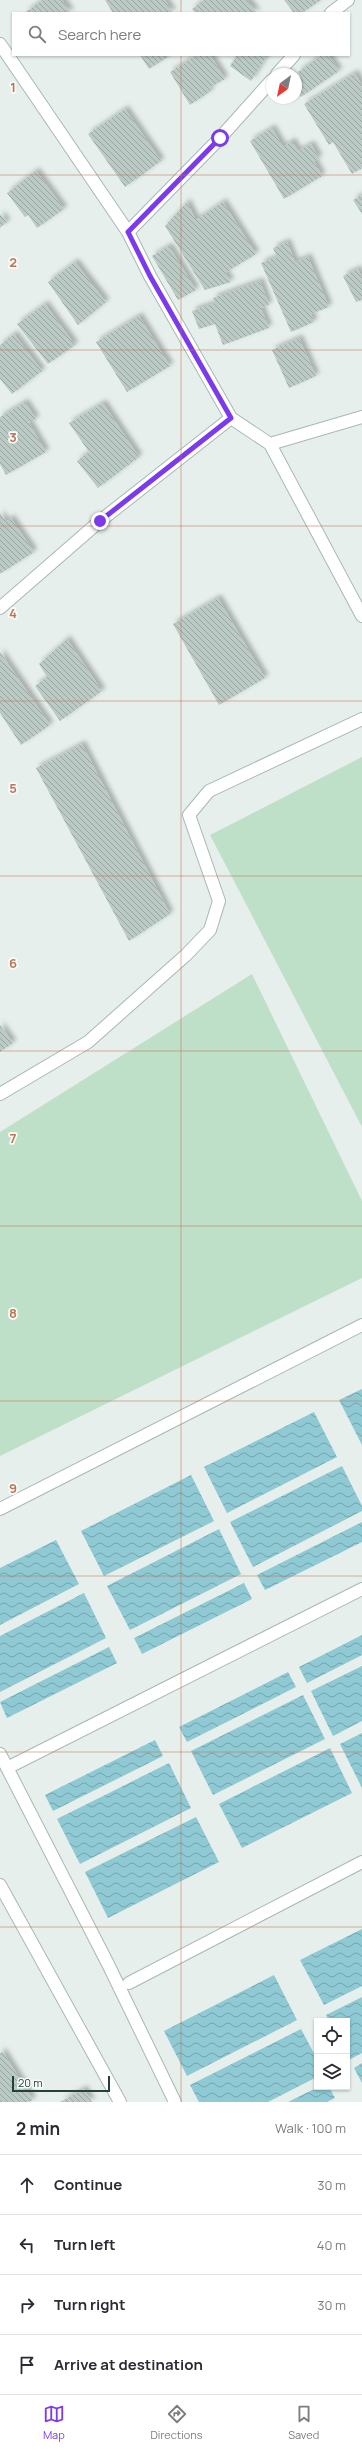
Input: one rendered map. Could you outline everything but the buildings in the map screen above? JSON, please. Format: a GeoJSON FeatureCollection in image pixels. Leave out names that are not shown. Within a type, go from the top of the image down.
{"type":"FeatureCollection","features":[{"type":"Feature","properties":{"kind":"street"},"geometry":{"type":"LineString","coordinates":[[332,12],[348,0]]}},
{"type":"Feature","properties":{"kind":"street"},"geometry":{"type":"LineString","coordinates":[[0,44],[128,232],[150,276],[231,418],[270,444],[362,616]]}},
{"type":"Feature","properties":{"kind":"street"},"geometry":{"type":"LineString","coordinates":[[282,68],[293,56]]}},
{"type":"Feature","properties":{"kind":"street"},"geometry":{"type":"LineString","coordinates":[[128,232],[220,138],[266,87]]}},
{"type":"Feature","properties":{"kind":"street"},"geometry":{"type":"LineString","coordinates":[[270,444],[362,417]]}},
{"type":"Feature","properties":{"kind":"street"},"geometry":{"type":"LineString","coordinates":[[0,608],[100,521],[231,418]]}},
{"type":"Feature","properties":{"kind":"street"},"geometry":{"type":"LineString","coordinates":[[0,1094],[88,1042],[186,955],[210,930],[219,901],[189,815],[209,790],[362,719]]}},
{"type":"Feature","properties":{"kind":"street"},"geometry":{"type":"LineString","coordinates":[[0,1509],[362,1325]]}},
{"type":"Feature","properties":{"kind":"street"},"geometry":{"type":"LineString","coordinates":[[7,1768],[362,1589]]}},
{"type":"Feature","properties":{"kind":"street"},"geometry":{"type":"LineString","coordinates":[[0,1754],[108,1964],[175,2102]]}},
{"type":"Feature","properties":{"kind":"street"},"geometry":{"type":"LineString","coordinates":[[129,1983],[362,1862]]}},
{"type":"Feature","properties":{"kind":"street"},"geometry":{"type":"LineString","coordinates":[[0,1885],[120,2102]]}},
{"type":"Feature","properties":{"kind":"green space"},"geometry":{"type":"Polygon","coordinates":[[[362,757],[362,1127],[210,835],[362,757]]]}},
{"type":"Feature","properties":{"kind":"green space"},"geometry":{"type":"Polygon","coordinates":[[[252,974],[362,1201],[362,1278],[0,1456],[0,1132],[252,974]]]}},
{"type":"Feature","properties":{"kind":"water"},"geometry":{"type":"Polygon","coordinates":[[[362,1389],[362,1445],[339,1400],[362,1389]]]}},
{"type":"Feature","properties":{"kind":"water"},"geometry":{"type":"Polygon","coordinates":[[[314,1412],[337,1457],[227,1513],[204,1467],[314,1412]]]}},
{"type":"Feature","properties":{"kind":"water"},"geometry":{"type":"Polygon","coordinates":[[[342,1466],[362,1506],[362,1511],[253,1567],[230,1522],[342,1466]]]}},
{"type":"Feature","properties":{"kind":"water"},"geometry":{"type":"Polygon","coordinates":[[[191,1475],[214,1521],[104,1576],[81,1531],[191,1475]]]}},
{"type":"Feature","properties":{"kind":"water"},"geometry":{"type":"Polygon","coordinates":[[[362,1522],[362,1542],[265,1590],[257,1575],[362,1522]]]}},
{"type":"Feature","properties":{"kind":"water"},"geometry":{"type":"Polygon","coordinates":[[[219,1529],[241,1574],[130,1630],[107,1586],[219,1529]]]}},
{"type":"Feature","properties":{"kind":"water"},"geometry":{"type":"Polygon","coordinates":[[[56,1540],[79,1584],[0,1625],[0,1568],[56,1540]]]}},
{"type":"Feature","properties":{"kind":"water"},"geometry":{"type":"Polygon","coordinates":[[[244,1583],[252,1599],[142,1654],[134,1638],[244,1583]]]}},
{"type":"Feature","properties":{"kind":"water"},"geometry":{"type":"Polygon","coordinates":[[[84,1593],[106,1638],[0,1692],[0,1636],[84,1593]]]}},
{"type":"Feature","properties":{"kind":"water"},"geometry":{"type":"Polygon","coordinates":[[[362,1635],[362,1655],[307,1683],[299,1667],[362,1635]]]}},
{"type":"Feature","properties":{"kind":"water"},"geometry":{"type":"Polygon","coordinates":[[[109,1647],[117,1663],[7,1718],[0,1702],[109,1647]]]}},
{"type":"Feature","properties":{"kind":"water"},"geometry":{"type":"Polygon","coordinates":[[[362,1666],[362,1721],[333,1736],[311,1691],[362,1666]]]}},
{"type":"Feature","properties":{"kind":"water"},"geometry":{"type":"Polygon","coordinates":[[[288,1672],[296,1687],[187,1742],[179,1727],[288,1672]]]}},
{"type":"Feature","properties":{"kind":"water"},"geometry":{"type":"Polygon","coordinates":[[[303,1695],[325,1739],[213,1795],[191,1751],[303,1695]]]}},
{"type":"Feature","properties":{"kind":"water"},"geometry":{"type":"Polygon","coordinates":[[[362,1733],[362,1788],[340,1744],[362,1733]]]}},
{"type":"Feature","properties":{"kind":"water"},"geometry":{"type":"Polygon","coordinates":[[[155,1740],[163,1756],[53,1811],[45,1795],[155,1740]]]}},
{"type":"Feature","properties":{"kind":"water"},"geometry":{"type":"Polygon","coordinates":[[[330,1748],[352,1793],[242,1848],[219,1804],[330,1748]]]}},
{"type":"Feature","properties":{"kind":"water"},"geometry":{"type":"Polygon","coordinates":[[[169,1763],[191,1808],[80,1864],[57,1819],[169,1763]]]}},
{"type":"Feature","properties":{"kind":"water"},"geometry":{"type":"Polygon","coordinates":[[[196,1817],[219,1862],[108,1918],[85,1872],[196,1817]]]}},
{"type":"Feature","properties":{"kind":"water"},"geometry":{"type":"Polygon","coordinates":[[[362,1929],[362,1986],[324,2005],[300,1960],[362,1929]]]}},
{"type":"Feature","properties":{"kind":"water"},"geometry":{"type":"Polygon","coordinates":[[[274,1975],[297,2020],[187,2076],[164,2031],[274,1975]]]}},
{"type":"Feature","properties":{"kind":"water"},"geometry":{"type":"Polygon","coordinates":[[[362,1997],[362,2053],[350,2059],[350,2018],[328,2018],[326,2015],[362,1997]]]}},
{"type":"Feature","properties":{"kind":"water"},"geometry":{"type":"Polygon","coordinates":[[[301,2029],[314,2053],[314,2079],[268,2102],[199,2102],[190,2085],[301,2029]]]}},
{"type":"Feature","properties":{"kind":"water"},"geometry":{"type":"Polygon","coordinates":[[[362,2063],[362,2083],[354,2068],[362,2063]]]}},
{"type":"Feature","properties":{"kind":"water"},"geometry":{"type":"Polygon","coordinates":[[[314,2089],[331,2090],[335,2098],[327,2102],[288,2102],[314,2089]]]}},
{"type":"Feature","properties":{"kind":"route"},"geometry":{"type":"LineString","coordinates":[[100,521],[231,418],[150,276],[128,232],[220,138]]}}]}
